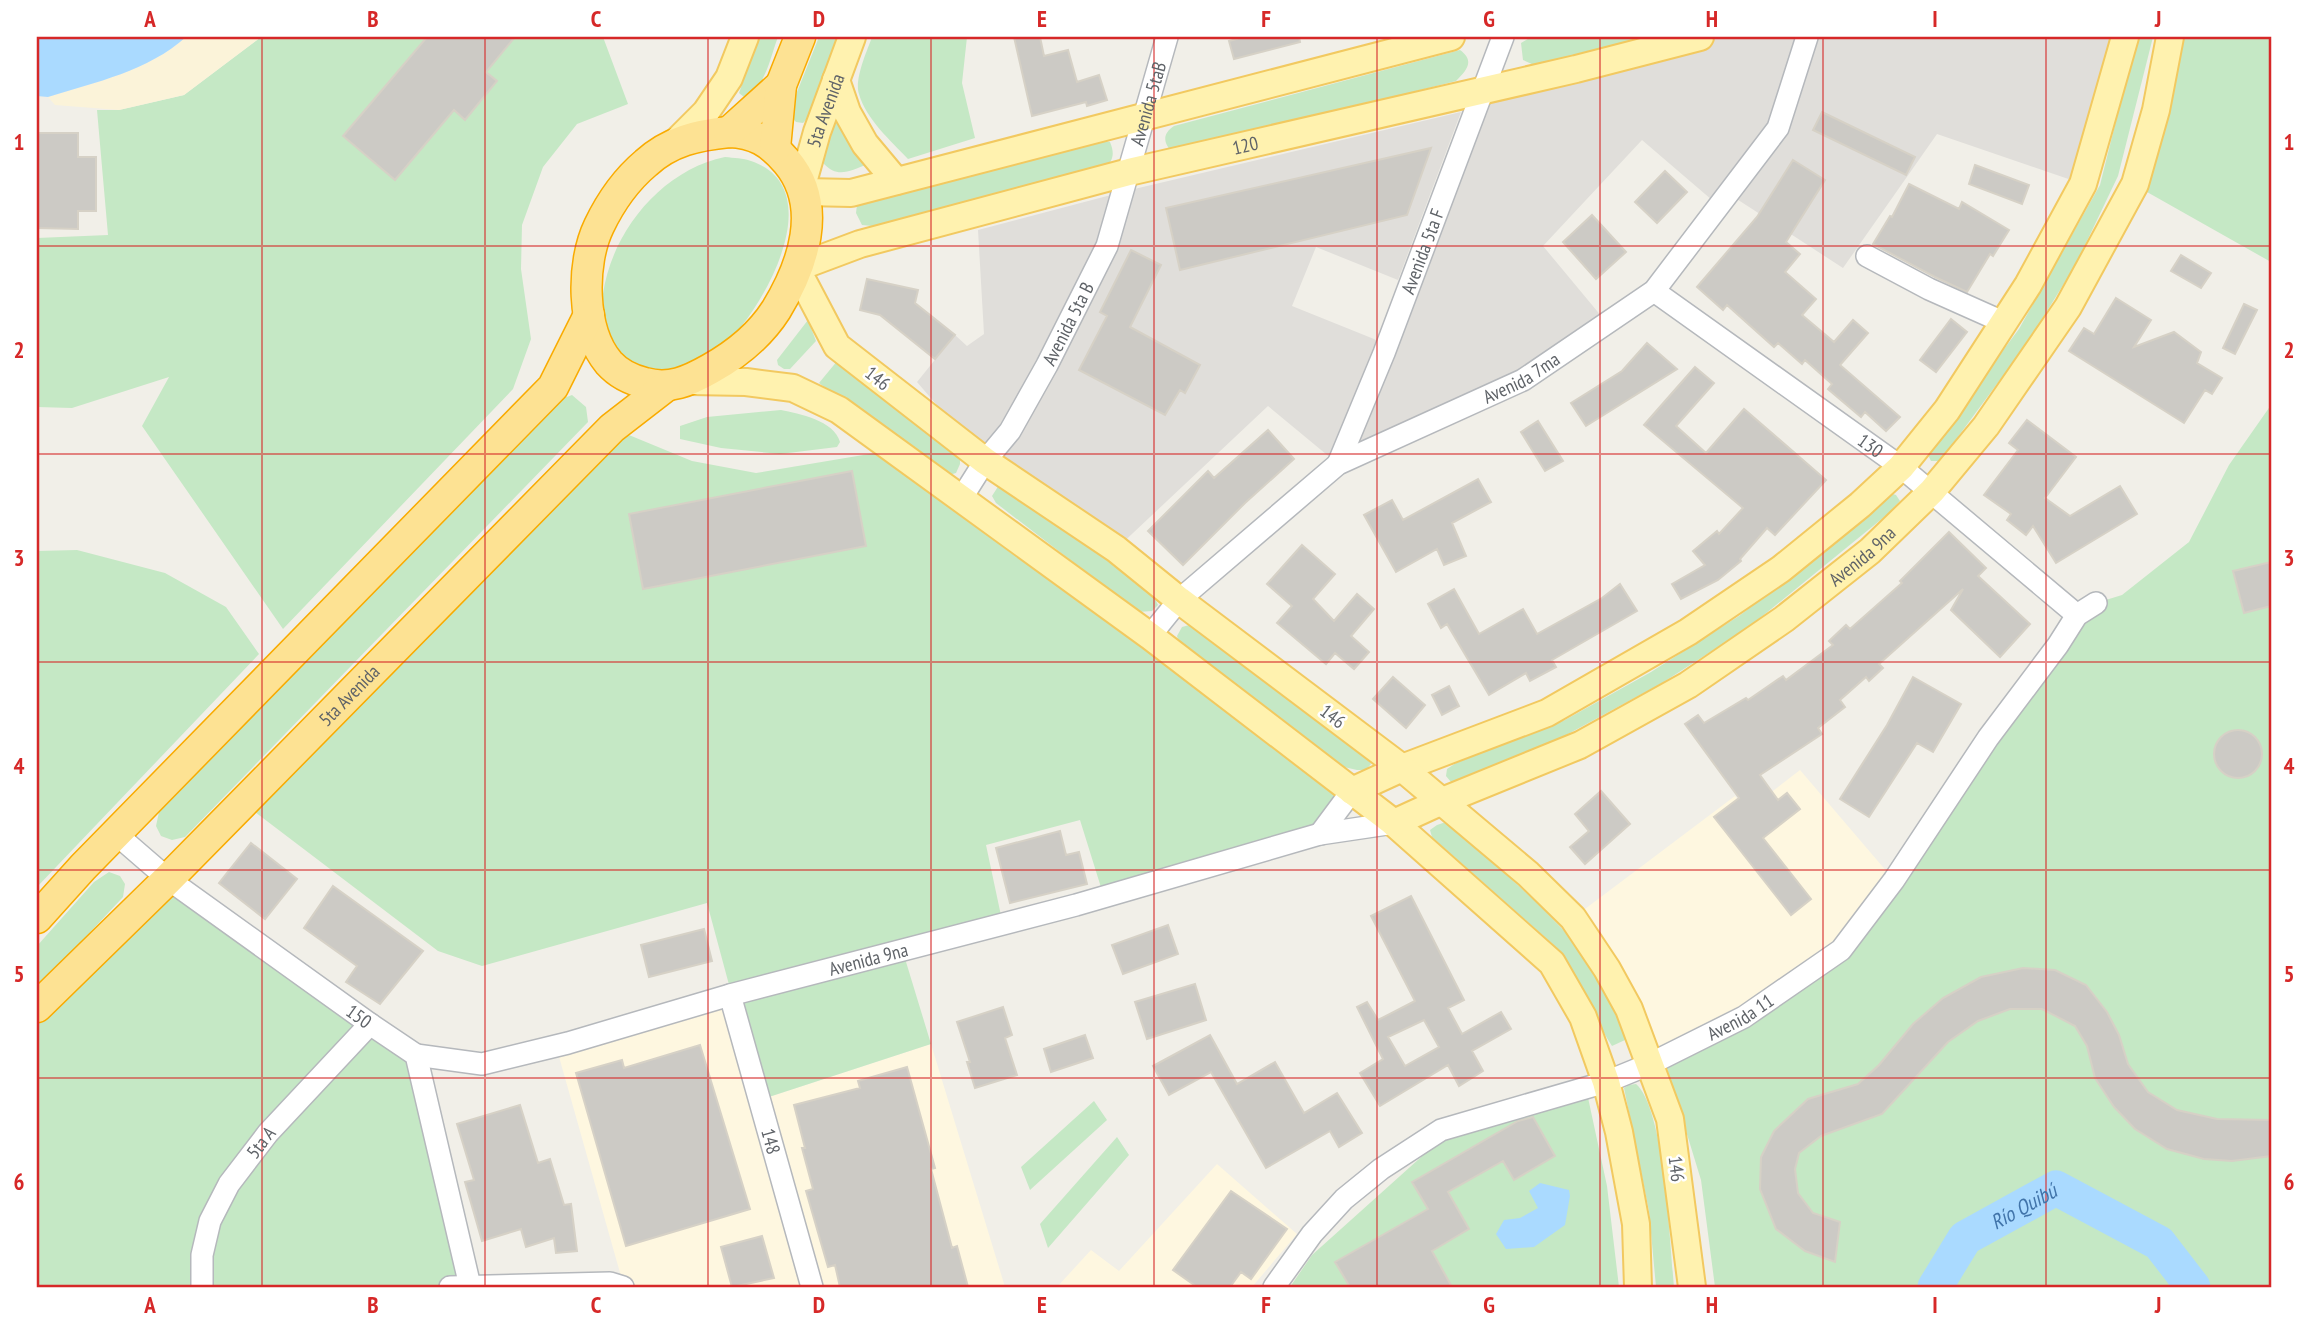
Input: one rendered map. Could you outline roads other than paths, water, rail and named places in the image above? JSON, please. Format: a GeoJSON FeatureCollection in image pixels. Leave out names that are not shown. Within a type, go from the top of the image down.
{"type":"FeatureCollection","features":[{"type":"Feature","properties":{"kind":"highway","name":"5ta Avenida"},"geometry":{"type":"LineString","coordinates":[[775,148],[781,85],[800,37]]}},
{"type":"Feature","properties":{"kind":"highway","name":"5ta Avenida"},"geometry":{"type":"LineString","coordinates":[[729,132],[781,85]]}},
{"type":"Feature","properties":{"kind":"highway"},"geometry":{"type":"LineString","coordinates":[[729,132],[746,133],[763,139],[775,148],[791,166],[803,189],[808,210],[806,237],[796,268],[776,310],[751,339],[728,359],[678,384],[646,384],[626,376],[609,363],[596,340],[589,314],[586,285],[589,256],[598,226],[628,181],[648,161],[675,143],[701,135],[729,132]]}},
{"type":"Feature","properties":{"kind":"highway"},"geometry":{"type":"LineString","coordinates":[[37,918],[553,387],[589,314]]}},
{"type":"Feature","properties":{"kind":"highway","name":"5ta Avenida"},"geometry":{"type":"LineString","coordinates":[[37,1007],[168,879],[612,428],[678,384]]}},
{"type":"Feature","properties":{"kind":"main road"},"geometry":{"type":"LineString","coordinates":[[675,143],[706,112],[729,78],[745,37]]}},
{"type":"Feature","properties":{"kind":"main road","name":"5ta Avenida"},"geometry":{"type":"LineString","coordinates":[[803,189],[817,132],[852,37]]}},
{"type":"Feature","properties":{"kind":"main road"},"geometry":{"type":"LineString","coordinates":[[803,189],[851,193],[1451,37]]}},
{"type":"Feature","properties":{"kind":"main road","name":"120"},"geometry":{"type":"LineString","coordinates":[[796,268],[860,244],[1129,172],[1700,37]]}},
{"type":"Feature","properties":{"kind":"main road","name":"Avenida 9na"},"geometry":{"type":"LineString","coordinates":[[1352,791],[1402,768],[1547,713],[1688,632],[1781,569],[1860,505],[1901,467],[1947,410],[2028,285],[2083,184],[2125,37]]}},
{"type":"Feature","properties":{"kind":"main road","name":"Avenida 9na"},"geometry":{"type":"LineString","coordinates":[[1394,823],[1580,745],[1688,685],[1784,619],[1870,551],[1932,491],[1986,426],[2068,307],[2135,184],[2156,110],[2170,37]]}},
{"type":"Feature","properties":{"kind":"main road"},"geometry":{"type":"LineString","coordinates":[[836,80],[847,112],[864,144],[896,181]]}},
{"type":"Feature","properties":{"kind":"main road","name":"146"},"geometry":{"type":"LineString","coordinates":[[796,268],[837,346],[985,461],[1116,549],[1179,600],[1402,768],[1528,874],[1573,918],[1607,969],[1629,1009],[1670,1119],[1692,1287]]}},
{"type":"Feature","properties":{"kind":"main road"},"geometry":{"type":"LineString","coordinates":[[678,384],[746,382],[793,388],[839,410],[1150,636],[1394,823],[1552,963],[1583,1017],[1606,1082],[1619,1132],[1636,1224],[1638,1287]]}},
{"type":"Feature","properties":{"kind":"street","name":"Avenida 5taB"},"geometry":{"type":"LineString","coordinates":[[1129,172],[1167,37]]}},
{"type":"Feature","properties":{"kind":"street","name":"Avenida 5ta F"},"geometry":{"type":"LineString","coordinates":[[1338,464],[1384,353],[1480,91],[1503,37]]}},
{"type":"Feature","properties":{"kind":"street","name":"Avenida 7ma"},"geometry":{"type":"LineString","coordinates":[[1150,636],[1179,600],[1338,464],[1523,380],[1654,291],[1778,128],[1807,37]]}},
{"type":"Feature","properties":{"kind":"street","name":"Avenida 5ta B"},"geometry":{"type":"LineString","coordinates":[[961,499],[985,461],[1010,431],[1047,365],[1107,246],[1129,172]]}},
{"type":"Feature","properties":{"kind":"street"},"geometry":{"type":"LineString","coordinates":[[1867,256],[1929,289],[2003,321]]}},
{"type":"Feature","properties":{"kind":"street","name":"130"},"geometry":{"type":"LineString","coordinates":[[1654,291],[1901,467],[2077,615]]}},
{"type":"Feature","properties":{"kind":"street","name":"Avenida 11"},"geometry":{"type":"LineString","coordinates":[[1274,1287],[1312,1234],[1344,1199],[1381,1169],[1441,1130],[1606,1082],[1650,1064],[1744,1017],[1841,950],[1894,880],[1988,738],[2058,645],[2077,615],[2096,603]]}},
{"type":"Feature","properties":{"kind":"street","name":"Avenida 9na"},"geometry":{"type":"LineString","coordinates":[[1320,834],[1352,791]]}},
{"type":"Feature","properties":{"kind":"street","name":"Avenida 9na"},"geometry":{"type":"LineString","coordinates":[[416,1055],[482,1064],[568,1043],[730,995],[1064,909],[1320,834],[1394,823]]}},
{"type":"Feature","properties":{"kind":"street","name":"150"},"geometry":{"type":"LineString","coordinates":[[116,834],[168,879],[416,1055]]}},
{"type":"Feature","properties":{"kind":"street","name":"148"},"geometry":{"type":"LineString","coordinates":[[730,995],[812,1287]]}},
{"type":"Feature","properties":{"kind":"street","name":"5ta A"},"geometry":{"type":"LineString","coordinates":[[202,1287],[202,1255],[210,1221],[229,1184],[268,1133],[370,1024]]}},
{"type":"Feature","properties":{"kind":"street"},"geometry":{"type":"LineString","coordinates":[[416,1055],[460,1287],[610,1283],[623,1287]]}},
{"type":"Feature","properties":{"kind":"water"},"geometry":{"type":"Polygon","coordinates":[[[37,37],[186,37],[155,59],[138,67],[48,97],[37,96],[37,37]]]}},
{"type":"Feature","properties":{"kind":"water"},"geometry":{"type":"Polygon","coordinates":[[[1540,1183],[1569,1190],[1565,1225],[1534,1247],[1506,1249],[1496,1234],[1504,1220],[1520,1218],[1538,1208],[1529,1191],[1540,1183]]]}},
{"type":"Feature","properties":{"kind":"waterway","name":"Río Quibú"},"geometry":{"type":"LineString","coordinates":[[1935,1287],[1965,1238],[2056,1188],[2159,1243],[2193,1287]]}}]}
